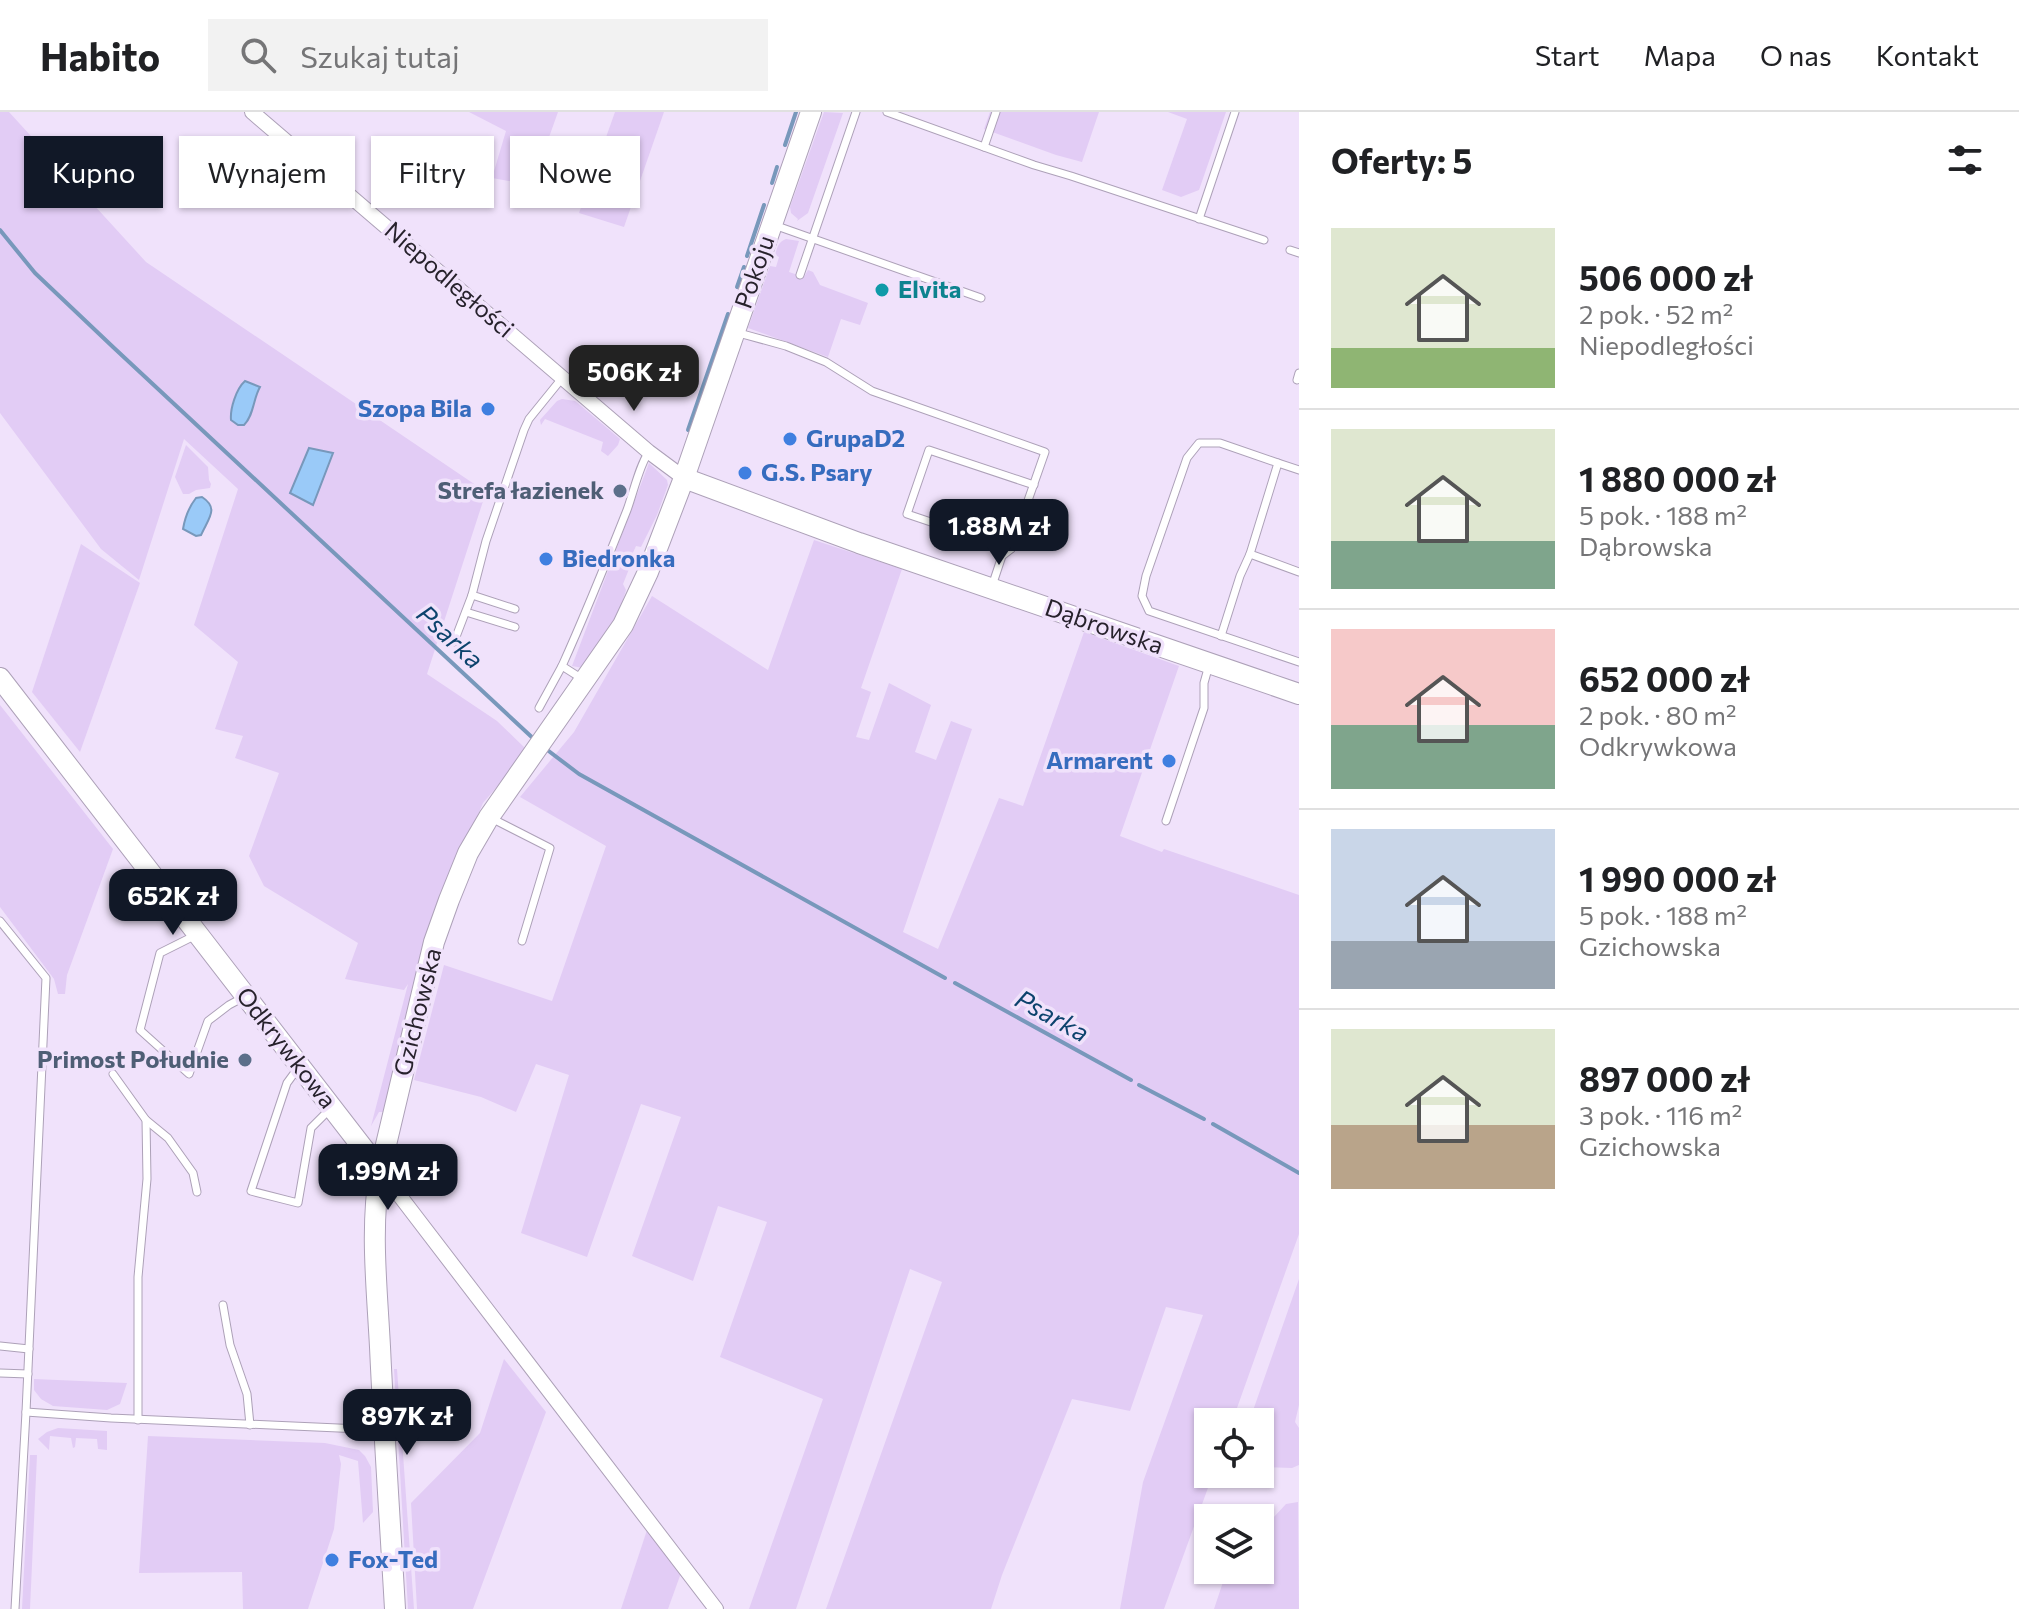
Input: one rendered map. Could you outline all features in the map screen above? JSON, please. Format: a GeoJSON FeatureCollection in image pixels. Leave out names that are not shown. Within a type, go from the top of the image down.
{"type":"FeatureCollection","features":[{"type":"Feature","properties":{"kind":"street","name":"Niepodległości"},"geometry":{"type":"LineString","coordinates":[[252,112],[649,452],[684,478]]}},
{"type":"Feature","properties":{"kind":"street","name":"Pokoju"},"geometry":{"type":"LineString","coordinates":[[684,478],[811,112]]}},
{"type":"Feature","properties":{"kind":"street","name":"Dąbrowska"},"geometry":{"type":"LineString","coordinates":[[684,478],[859,543],[1299,694]]}},
{"type":"Feature","properties":{"kind":"street","name":"Gzichowska"},"geometry":{"type":"LineString","coordinates":[[395,1609],[374,1240],[376,1193],[434,942],[468,853],[489,817],[623,625],[648,572],[684,478]]}},
{"type":"Feature","properties":{"kind":"street","name":"Odkrywkowa"},"geometry":{"type":"LineString","coordinates":[[0,678],[716,1609]]}},
{"type":"Feature","properties":{"kind":"lane"},"geometry":{"type":"LineString","coordinates":[[800,275],[856,112]]}},
{"type":"Feature","properties":{"kind":"lane"},"geometry":{"type":"LineString","coordinates":[[887,112],[1034,165],[1264,240]]}},
{"type":"Feature","properties":{"kind":"lane"},"geometry":{"type":"LineString","coordinates":[[984,147],[996,112]]}},
{"type":"Feature","properties":{"kind":"lane"},"geometry":{"type":"LineString","coordinates":[[1199,219],[1235,112]]}},
{"type":"Feature","properties":{"kind":"lane"},"geometry":{"type":"LineString","coordinates":[[772,224],[981,298]]}},
{"type":"Feature","properties":{"kind":"lane"},"geometry":{"type":"LineString","coordinates":[[1290,250],[1299,253]]}},
{"type":"Feature","properties":{"kind":"lane"},"geometry":{"type":"LineString","coordinates":[[734,332],[786,346],[826,362],[872,391],[1045,452],[1011,549],[1002,556],[991,588]]}},
{"type":"Feature","properties":{"kind":"lane"},"geometry":{"type":"LineString","coordinates":[[454,642],[524,430],[529,419],[563,377]]}},
{"type":"Feature","properties":{"kind":"lane"},"geometry":{"type":"LineString","coordinates":[[1299,470],[1220,443],[1199,443],[1187,458],[1142,596],[1149,611],[1299,662]]}},
{"type":"Feature","properties":{"kind":"lane"},"geometry":{"type":"LineString","coordinates":[[1011,549],[907,514],[929,450],[1034,485]]}},
{"type":"Feature","properties":{"kind":"lane"},"geometry":{"type":"LineString","coordinates":[[539,708],[595,593],[644,457],[649,452]]}},
{"type":"Feature","properties":{"kind":"lane"},"geometry":{"type":"LineString","coordinates":[[1221,636],[1278,463]]}},
{"type":"Feature","properties":{"kind":"lane"},"geometry":{"type":"LineString","coordinates":[[1250,554],[1299,572]]}},
{"type":"Feature","properties":{"kind":"lane"},"geometry":{"type":"LineString","coordinates":[[472,595],[515,609]]}},
{"type":"Feature","properties":{"kind":"lane"},"geometry":{"type":"LineString","coordinates":[[466,612],[515,627]]}},
{"type":"Feature","properties":{"kind":"lane"},"geometry":{"type":"LineString","coordinates":[[1166,821],[1204,708],[1204,683],[1209,663]]}},
{"type":"Feature","properties":{"kind":"lane"},"geometry":{"type":"LineString","coordinates":[[562,666],[585,680]]}},
{"type":"Feature","properties":{"kind":"lane"},"geometry":{"type":"LineString","coordinates":[[489,817],[550,848],[522,941]]}},
{"type":"Feature","properties":{"kind":"lane"},"geometry":{"type":"LineString","coordinates":[[0,921],[46,978],[15,1609]]}},
{"type":"Feature","properties":{"kind":"lane"},"geometry":{"type":"LineString","coordinates":[[198,934],[160,953],[140,1030],[189,1074],[208,1021],[246,996]]}},
{"type":"Feature","properties":{"kind":"lane"},"geometry":{"type":"LineString","coordinates":[[300,1066],[287,1083],[251,1191],[298,1203],[311,1128],[332,1107]]}},
{"type":"Feature","properties":{"kind":"lane"},"geometry":{"type":"LineString","coordinates":[[113,1074],[146,1120],[168,1138],[193,1173],[197,1192]]}},
{"type":"Feature","properties":{"kind":"lane"},"geometry":{"type":"LineString","coordinates":[[138,1420],[138,1277],[147,1179],[146,1120]]}},
{"type":"Feature","properties":{"kind":"lane"},"geometry":{"type":"LineString","coordinates":[[223,1305],[230,1345],[247,1394],[250,1425]]}},
{"type":"Feature","properties":{"kind":"lane"},"geometry":{"type":"LineString","coordinates":[[0,1346],[29,1349]]}},
{"type":"Feature","properties":{"kind":"lane"},"geometry":{"type":"LineString","coordinates":[[0,1373],[28,1374]]}},
{"type":"Feature","properties":{"kind":"lane"},"geometry":{"type":"LineString","coordinates":[[26,1412],[383,1430]]}},
{"type":"Feature","properties":{"kind":"shaded area"},"geometry":{"type":"Polygon","coordinates":[[[0,112],[9,112],[31,136],[24,136],[24,208],[97,208],[146,262],[486,492],[427,674],[497,721],[526,749],[483,803],[452,875],[386,1112],[379,1112],[371,1126],[408,984],[404,990],[345,979],[358,943],[264,886],[249,856],[279,773],[235,758],[243,736],[215,729],[238,662],[194,625],[238,489],[184,439],[139,580],[101,549],[0,413],[0,112]]]}},
{"type":"Feature","properties":{"kind":"shaded area"},"geometry":{"type":"Polygon","coordinates":[[[469,112],[558,112],[549,136],[510,136],[510,181],[494,178],[506,131],[469,112]]]}},
{"type":"Feature","properties":{"kind":"shaded area"},"geometry":{"type":"Polygon","coordinates":[[[615,112],[664,112],[640,181],[640,136],[606,136],[615,112]]]}},
{"type":"Feature","properties":{"kind":"shaded area"},"geometry":{"type":"Polygon","coordinates":[[[824,112],[843,113],[808,213],[797,221],[790,207],[824,112]]]}},
{"type":"Feature","properties":{"kind":"shaded area"},"geometry":{"type":"Polygon","coordinates":[[[990,112],[1099,112],[1082,162],[984,129],[990,112]]]}},
{"type":"Feature","properties":{"kind":"shaded area"},"geometry":{"type":"Polygon","coordinates":[[[1168,112],[1226,112],[1199,190],[1181,197],[1162,190],[1187,119],[1168,112]]]}},
{"type":"Feature","properties":{"kind":"shaded area"},"geometry":{"type":"Polygon","coordinates":[[[581,208],[631,208],[624,227],[579,213],[581,208]]]}},
{"type":"Feature","properties":{"kind":"shaded area"},"geometry":{"type":"Polygon","coordinates":[[[786,239],[799,241],[789,272],[804,277],[808,270],[813,272],[820,285],[868,303],[860,325],[841,319],[828,357],[748,328],[770,266],[776,267],[779,257],[775,255],[777,248],[786,239]]]}},
{"type":"Feature","properties":{"kind":"shaded area"},"geometry":{"type":"Polygon","coordinates":[[[562,399],[575,401],[620,439],[608,456],[601,451],[603,442],[545,419],[541,425],[540,420],[562,399]]]}},
{"type":"Feature","properties":{"kind":"shaded area"},"geometry":{"type":"Polygon","coordinates":[[[186,445],[208,467],[210,488],[183,494],[175,477],[186,445]]]}},
{"type":"Feature","properties":{"kind":"shaded area"},"geometry":{"type":"Polygon","coordinates":[[[649,463],[667,480],[668,485],[657,515],[641,547],[636,546],[631,557],[619,613],[583,668],[572,666],[649,463]]]}},
{"type":"Feature","properties":{"kind":"shaded area"},"geometry":{"type":"Polygon","coordinates":[[[814,540],[902,569],[861,688],[871,692],[856,737],[869,740],[889,683],[931,705],[915,752],[936,760],[951,721],[972,729],[903,932],[938,949],[999,798],[1023,806],[1084,632],[1179,666],[1120,836],[1299,895],[1299,1234],[1237,1408],[1194,1408],[1194,1488],[1208,1488],[1202,1504],[1194,1504],[1194,1526],[1164,1609],[1120,1609],[1143,1482],[1203,1315],[1166,1307],[1130,1411],[1072,1399],[991,1609],[826,1609],[942,1282],[910,1269],[796,1609],[749,1609],[823,1399],[720,1357],[767,1222],[718,1206],[693,1281],[632,1256],[681,1117],[641,1104],[587,1257],[521,1233],[569,1075],[536,1064],[516,1112],[481,1097],[414,1080],[444,965],[552,1001],[606,846],[520,797],[574,732],[652,596],[768,670],[814,540]]]}},
{"type":"Feature","properties":{"kind":"shaded area"},"geometry":{"type":"Polygon","coordinates":[[[81,544],[140,583],[80,752],[32,692],[81,544]]]}},
{"type":"Feature","properties":{"kind":"shaded area"},"geometry":{"type":"Polygon","coordinates":[[[0,705],[113,849],[67,975],[65,994],[58,994],[54,979],[0,907],[0,705]]]}},
{"type":"Feature","properties":{"kind":"shaded area"},"geometry":{"type":"Polygon","coordinates":[[[1299,1279],[1299,1405],[1295,1422],[1299,1428],[1299,1465],[1274,1467],[1274,1408],[1254,1408],[1299,1279]]]}},
{"type":"Feature","properties":{"kind":"shaded area"},"geometry":{"type":"Polygon","coordinates":[[[504,1359],[546,1412],[473,1609],[417,1609],[411,1503],[480,1433],[504,1359]]]}},
{"type":"Feature","properties":{"kind":"shaded area"},"geometry":{"type":"Polygon","coordinates":[[[394,1369],[397,1369],[414,1609],[408,1609],[394,1369]]]}},
{"type":"Feature","properties":{"kind":"shaded area"},"geometry":{"type":"Polygon","coordinates":[[[34,1379],[127,1383],[120,1404],[107,1410],[53,1406],[34,1390],[34,1379]]]}},
{"type":"Feature","properties":{"kind":"shaded area"},"geometry":{"type":"Polygon","coordinates":[[[58,1428],[107,1431],[107,1450],[98,1449],[97,1439],[76,1438],[73,1448],[71,1438],[50,1436],[49,1450],[38,1439],[58,1428]]]}},
{"type":"Feature","properties":{"kind":"shaded area"},"geometry":{"type":"Polygon","coordinates":[[[148,1436],[325,1443],[359,1450],[371,1467],[373,1512],[363,1523],[358,1461],[339,1455],[341,1464],[334,1529],[308,1609],[243,1609],[242,1572],[139,1573],[148,1436]]]}},
{"type":"Feature","properties":{"kind":"shaded area"},"geometry":{"type":"Polygon","coordinates":[[[30,1455],[37,1455],[30,1609],[22,1609],[30,1455]]]}},
{"type":"Feature","properties":{"kind":"shaded area"},"geometry":{"type":"Polygon","coordinates":[[[1298,1502],[1299,1609],[1214,1609],[1222,1584],[1274,1584],[1274,1517],[1286,1504],[1298,1502]]]}},
{"type":"Feature","properties":{"kind":"shaded area"},"geometry":{"type":"Polygon","coordinates":[[[647,1530],[681,1573],[668,1609],[621,1609],[647,1530]]]}},
{"type":"Feature","properties":{"kind":"water"},"geometry":{"type":"Polygon","coordinates":[[[245,381],[260,387],[247,421],[244,425],[238,425],[231,420],[232,410],[236,394],[245,381]]]}},
{"type":"Feature","properties":{"kind":"water"},"geometry":{"type":"Polygon","coordinates":[[[309,448],[333,453],[313,505],[290,493],[309,448]]]}},
{"type":"Feature","properties":{"kind":"water"},"geometry":{"type":"Polygon","coordinates":[[[202,497],[210,505],[211,514],[201,535],[196,536],[183,529],[191,505],[196,498],[202,497]]]}},
{"type":"Feature","properties":{"kind":"waterway"},"geometry":{"type":"LineString","coordinates":[[785,145],[796,112]]}},
{"type":"Feature","properties":{"kind":"waterway"},"geometry":{"type":"LineString","coordinates":[[772,183],[777,167]]}},
{"type":"Feature","properties":{"kind":"waterway"},"geometry":{"type":"LineString","coordinates":[[747,256],[764,205]]}},
{"type":"Feature","properties":{"kind":"waterway","name":"Psarka"},"geometry":{"type":"LineString","coordinates":[[0,230],[35,273],[536,741]]}},
{"type":"Feature","properties":{"kind":"waterway"},"geometry":{"type":"LineString","coordinates":[[737,287],[744,267]]}},
{"type":"Feature","properties":{"kind":"waterway"},"geometry":{"type":"LineString","coordinates":[[688,430],[728,314]]}},
{"type":"Feature","properties":{"kind":"waterway","name":"Psarka"},"geometry":{"type":"LineString","coordinates":[[546,749],[579,774],[945,978]]}},
{"type":"Feature","properties":{"kind":"waterway","name":"Psarka"},"geometry":{"type":"LineString","coordinates":[[955,983],[1131,1080]]}},
{"type":"Feature","properties":{"kind":"waterway","name":"Psarka"},"geometry":{"type":"LineString","coordinates":[[1139,1085],[1204,1119]]}},
{"type":"Feature","properties":{"kind":"waterway","name":"Psarka"},"geometry":{"type":"LineString","coordinates":[[1213,1124],[1299,1173]]}},
{"type":"Feature","properties":{"kind":"place","name":"Elvita"},"geometry":{"type":"Point","coordinates":[882,290]}},
{"type":"Feature","properties":{"kind":"place","name":"Szopa Bila"},"geometry":{"type":"Point","coordinates":[488,409]}},
{"type":"Feature","properties":{"kind":"place","name":"GrupaD2"},"geometry":{"type":"Point","coordinates":[790,439]}},
{"type":"Feature","properties":{"kind":"place","name":"G.S. Psary"},"geometry":{"type":"Point","coordinates":[745,473]}},
{"type":"Feature","properties":{"kind":"place","name":"Strefa łazienek"},"geometry":{"type":"Point","coordinates":[620,491]}},
{"type":"Feature","properties":{"kind":"place","name":"Biedronka"},"geometry":{"type":"Point","coordinates":[546,559]}},
{"type":"Feature","properties":{"kind":"place","name":"Armarent"},"geometry":{"type":"Point","coordinates":[1169,761]}},
{"type":"Feature","properties":{"kind":"place","name":"Primost Południe"},"geometry":{"type":"Point","coordinates":[245,1060]}},
{"type":"Feature","properties":{"kind":"place","name":"Fox-Ted"},"geometry":{"type":"Point","coordinates":[332,1560]}}]}
